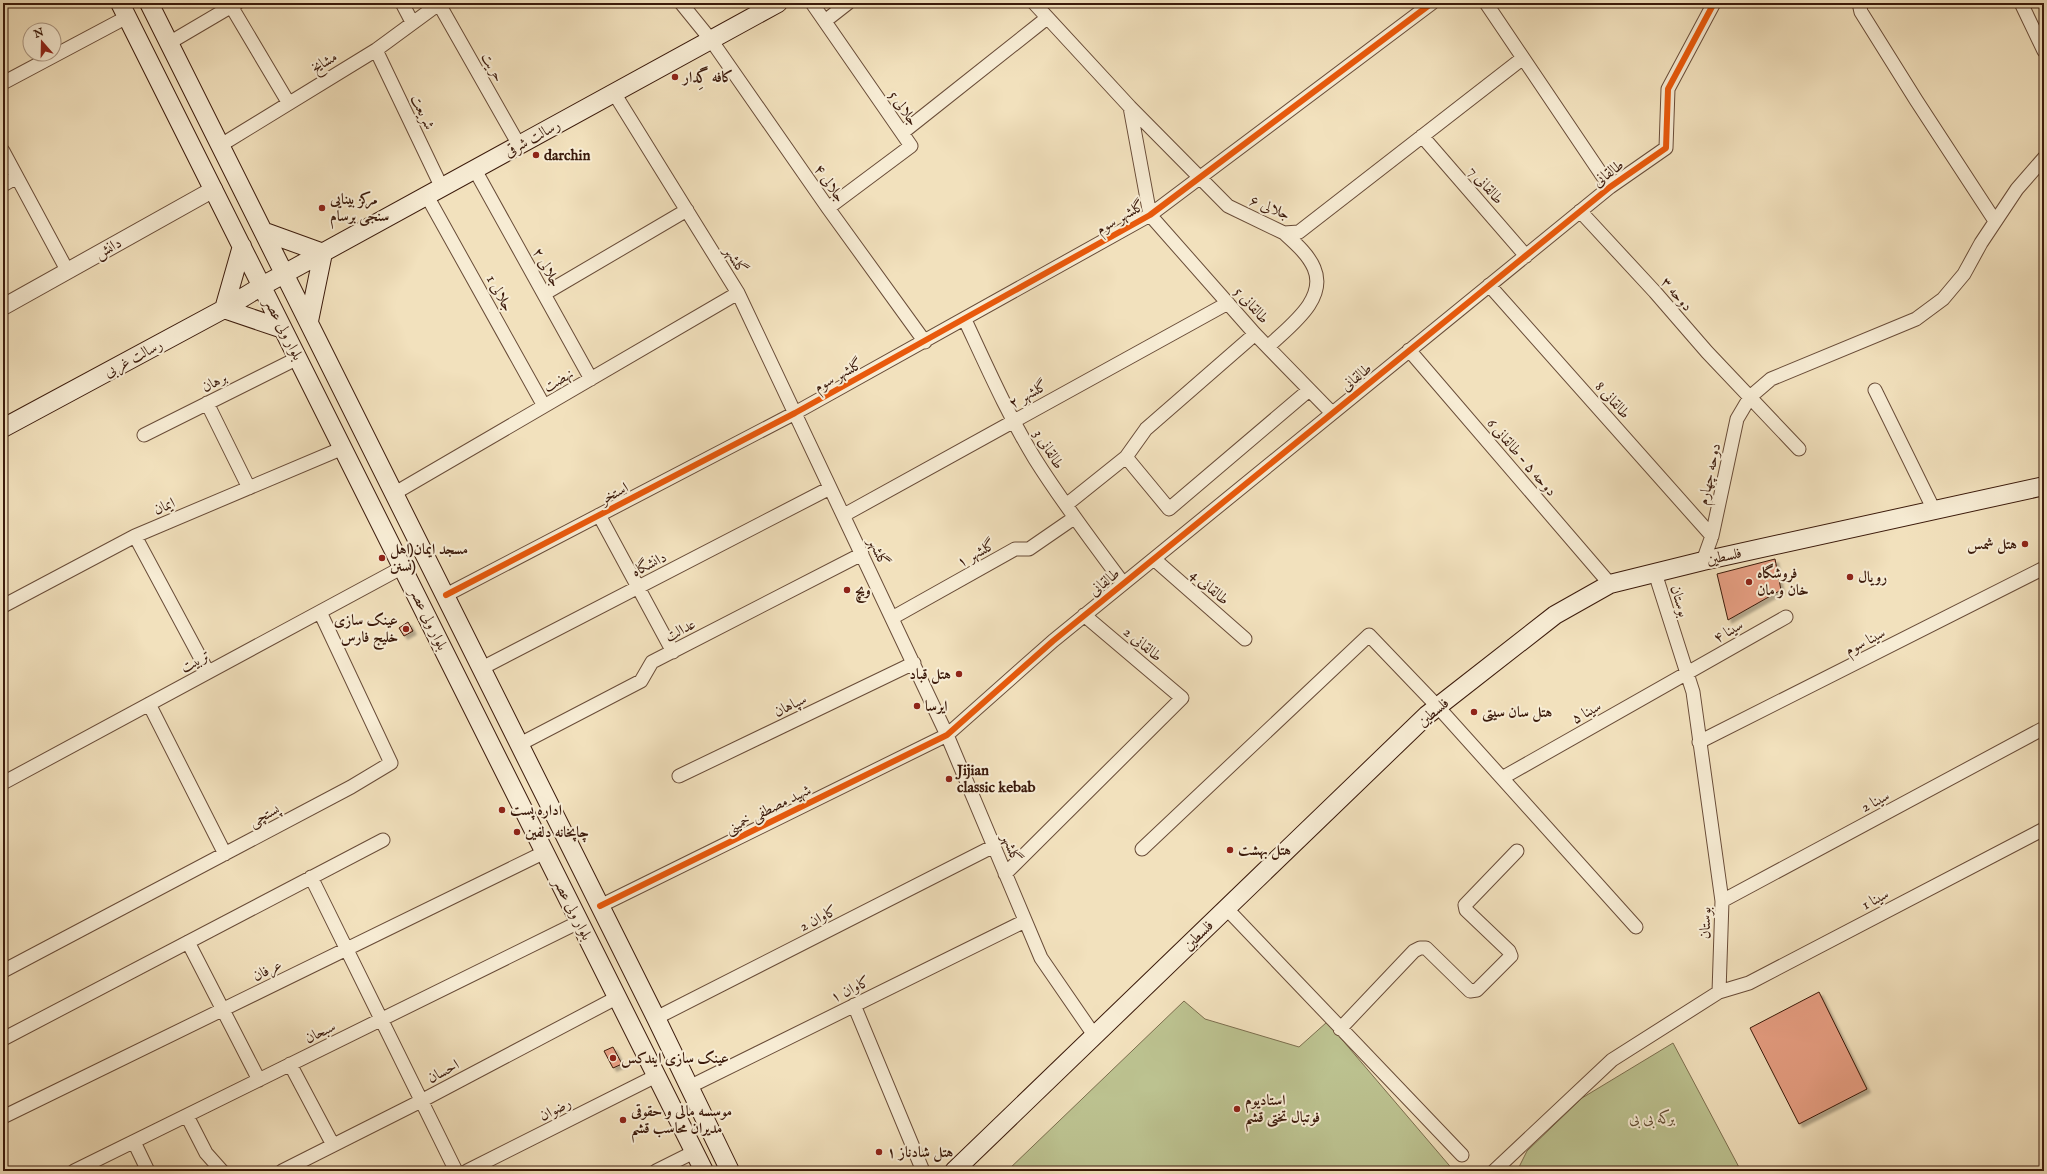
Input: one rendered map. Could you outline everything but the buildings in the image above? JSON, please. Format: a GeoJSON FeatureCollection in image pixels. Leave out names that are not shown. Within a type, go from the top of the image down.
{"type":"FeatureCollection","features":[{"type":"Feature","properties":{"kind":"main road","name":"بلوار ولی عصر"},"geometry":{"type":"LineString","coordinates":[[149,3],[446,595],[656,1018],[730,1171]]}},
{"type":"Feature","properties":{"kind":"main road","name":"رسالت شرقی"},"geometry":{"type":"LineString","coordinates":[[262,286],[778,3]]}},
{"type":"Feature","properties":{"kind":"main road","name":"بلوار ولی عصر"},"geometry":{"type":"LineString","coordinates":[[123,10],[214,189],[704,1171]]}},
{"type":"Feature","properties":{"kind":"main road"},"geometry":{"type":"LineString","coordinates":[[265,232],[323,253],[309,321]]}},
{"type":"Feature","properties":{"kind":"main road"},"geometry":{"type":"LineString","coordinates":[[242,246],[224,309],[283,329]]}},
{"type":"Feature","properties":{"kind":"main road","name":"رسالت غربی"},"geometry":{"type":"LineString","coordinates":[[3,428],[224,309],[262,286]]}},
{"type":"Feature","properties":{"kind":"main road","name":"فلسطین"},"geometry":{"type":"LineString","coordinates":[[954,1171],[1226,908],[1438,707],[1555,615],[1610,584],[1655,572],[2044,486]]}},
{"type":"Feature","properties":{"kind":"street"},"geometry":{"type":"LineString","coordinates":[[402,3],[412,22]]}},
{"type":"Feature","properties":{"kind":"street","name":"مشایخ"},"geometry":{"type":"LineString","coordinates":[[221,145],[288,102],[376,50],[412,22],[440,3]]}},
{"type":"Feature","properties":{"kind":"street","name":"حریت"},"geometry":{"type":"LineString","coordinates":[[440,3],[519,145]]}},
{"type":"Feature","properties":{"kind":"street","name":"جلالی ۴"},"geometry":{"type":"LineString","coordinates":[[681,3],[711,40],[828,208],[925,342]]}},
{"type":"Feature","properties":{"kind":"street","name":"جلالی 5"},"geometry":{"type":"LineString","coordinates":[[812,3],[911,146],[828,208]]}},
{"type":"Feature","properties":{"kind":"street"},"geometry":{"type":"LineString","coordinates":[[825,21],[848,3]]}},
{"type":"Feature","properties":{"kind":"street","name":"جلالی ۶"},"geometry":{"type":"LineString","coordinates":[[1034,3],[1130,107],[1228,206],[1284,233],[1299,232],[1523,58]]}},
{"type":"Feature","properties":{"kind":"street","name":"گلشهر سوم"},"geometry":{"type":"LineString","coordinates":[[795,413],[1150,216],[1432,3]]}},
{"type":"Feature","properties":{"kind":"street"},"geometry":{"type":"LineString","coordinates":[[1486,3],[1610,187]]}},
{"type":"Feature","properties":{"kind":"street","name":"طالقانی"},"geometry":{"type":"LineString","coordinates":[[947,735],[1053,641],[1123,583],[1580,211],[1610,187],[1666,148],[1668,89],[1714,3]]}},
{"type":"Feature","properties":{"kind":"street"},"geometry":{"type":"LineString","coordinates":[[1859,3],[1861,12],[1912,94],[1995,220]]}},
{"type":"Feature","properties":{"kind":"street"},"geometry":{"type":"LineString","coordinates":[[2021,3],[2044,51]]}},
{"type":"Feature","properties":{"kind":"street"},"geometry":{"type":"LineString","coordinates":[[169,43],[234,5],[288,102]]}},
{"type":"Feature","properties":{"kind":"street"},"geometry":{"type":"LineString","coordinates":[[3,82],[123,10]]}},
{"type":"Feature","properties":{"kind":"street"},"geometry":{"type":"LineString","coordinates":[[902,133],[1047,18]]}},
{"type":"Feature","properties":{"kind":"street","name":"شریعت"},"geometry":{"type":"LineString","coordinates":[[376,50],[435,192]]}},
{"type":"Feature","properties":{"kind":"street","name":"گلشهر"},"geometry":{"type":"LineString","coordinates":[[614,93],[738,294],[947,735],[1041,958],[1094,1035]]}},
{"type":"Feature","properties":{"kind":"street"},"geometry":{"type":"LineString","coordinates":[[1130,107],[1150,216]]}},
{"type":"Feature","properties":{"kind":"street","name":"طالقانی 7"},"geometry":{"type":"LineString","coordinates":[[1422,136],[1526,256]]}},
{"type":"Feature","properties":{"kind":"street"},"geometry":{"type":"LineString","coordinates":[[3,151],[67,270]]}},
{"type":"Feature","properties":{"kind":"street"},"geometry":{"type":"LineString","coordinates":[[1750,397],[1772,379],[1916,319],[1944,299],[1964,274],[1995,220],[2017,189],[2044,158]]}},
{"type":"Feature","properties":{"kind":"street","name":"جلالی ۲"},"geometry":{"type":"LineString","coordinates":[[475,170],[591,379]]}},
{"type":"Feature","properties":{"kind":"street"},"geometry":{"type":"LineString","coordinates":[[3,185],[17,177]]}},
{"type":"Feature","properties":{"kind":"street","name":"دانش"},"geometry":{"type":"LineString","coordinates":[[3,307],[214,189]]}},
{"type":"Feature","properties":{"kind":"street","name":"جلالی 1"},"geometry":{"type":"LineString","coordinates":[[435,192],[544,406]]}},
{"type":"Feature","properties":{"kind":"street"},"geometry":{"type":"LineString","coordinates":[[544,294],[687,210]]}},
{"type":"Feature","properties":{"kind":"street","name":"دوحه ۳"},"geometry":{"type":"LineString","coordinates":[[1580,211],[1655,292],[1707,352],[1799,449]]}},
{"type":"Feature","properties":{"kind":"street","name":"طالقانی 5"},"geometry":{"type":"LineString","coordinates":[[1150,216],[1255,334],[1332,413]]}},
{"type":"Feature","properties":{"kind":"street"},"geometry":{"type":"LineString","coordinates":[[1268,347],[1305,310],[1315,296],[1318,282],[1314,268],[1301,249],[1284,233]]}},
{"type":"Feature","properties":{"kind":"street","name":"طالقانی 8"},"geometry":{"type":"LineString","coordinates":[[1489,286],[1712,536]]}},
{"type":"Feature","properties":{"kind":"street","name":"نهضت"},"geometry":{"type":"LineString","coordinates":[[395,494],[738,294]]}},
{"type":"Feature","properties":{"kind":"street","name":"گلشهر ۲"},"geometry":{"type":"LineString","coordinates":[[844,515],[1228,303]]}},
{"type":"Feature","properties":{"kind":"street","name":"طالقانی 3"},"geometry":{"type":"LineString","coordinates":[[965,320],[1013,421],[1035,459],[1074,518],[1123,583]]}},
{"type":"Feature","properties":{"kind":"street"},"geometry":{"type":"LineString","coordinates":[[1066,505],[1126,457],[1146,429],[1255,334]]}},
{"type":"Feature","properties":{"kind":"street","name":"دوحه ۵ - طالقانی 6"},"geometry":{"type":"LineString","coordinates":[[1409,350],[1610,584]]}},
{"type":"Feature","properties":{"kind":"street","name":"برهان"},"geometry":{"type":"LineString","coordinates":[[144,435],[298,358]]}},
{"type":"Feature","properties":{"kind":"street"},"geometry":{"type":"LineString","coordinates":[[1126,457],[1168,509],[1309,390]]}},
{"type":"Feature","properties":{"kind":"street"},"geometry":{"type":"LineString","coordinates":[[1875,390],[1934,510]]}},
{"type":"Feature","properties":{"kind":"street","name":"دوحه چهارم"},"geometry":{"type":"LineString","coordinates":[[1703,561],[1712,536],[1737,419],[1750,397]]}},
{"type":"Feature","properties":{"kind":"street"},"geometry":{"type":"LineString","coordinates":[[207,403],[248,488]]}},
{"type":"Feature","properties":{"kind":"street","name":"استخر"},"geometry":{"type":"LineString","coordinates":[[446,595],[795,413]]}},
{"type":"Feature","properties":{"kind":"street","name":"ایمان"},"geometry":{"type":"LineString","coordinates":[[3,606],[135,536],[343,448]]}},
{"type":"Feature","properties":{"kind":"street","name":"دانشگاه"},"geometry":{"type":"LineString","coordinates":[[482,668],[830,488]]}},
{"type":"Feature","properties":{"kind":"street"},"geometry":{"type":"LineString","coordinates":[[599,515],[673,652]]}},
{"type":"Feature","properties":{"kind":"street","name":"گلشهر ۱"},"geometry":{"type":"LineString","coordinates":[[892,618],[1015,549],[1029,549],[1074,518]]}},
{"type":"Feature","properties":{"kind":"street"},"geometry":{"type":"LineString","coordinates":[[135,536],[208,672]]}},
{"type":"Feature","properties":{"kind":"street","name":"عدالت"},"geometry":{"type":"LineString","coordinates":[[520,744],[641,681],[652,662],[862,554]]}},
{"type":"Feature","properties":{"kind":"street","name":"طالقانی 4"},"geometry":{"type":"LineString","coordinates":[[1154,559],[1245,639]]}},
{"type":"Feature","properties":{"kind":"street","name":"تربیت"},"geometry":{"type":"LineString","coordinates":[[3,783],[403,567]]}},
{"type":"Feature","properties":{"kind":"street","name":"سینا سوم"},"geometry":{"type":"LineString","coordinates":[[1700,742],[2044,568]]}},
{"type":"Feature","properties":{"kind":"street","name":"بوستان"},"geometry":{"type":"LineString","coordinates":[[1655,572],[1693,692],[1722,901],[1719,992]]}},
{"type":"Feature","properties":{"kind":"street","name":"پستچی"},"geometry":{"type":"LineString","coordinates":[[3,970],[225,854],[391,764],[320,612]]}},
{"type":"Feature","properties":{"kind":"street","name":"طالقانی 2"},"geometry":{"type":"LineString","coordinates":[[1006,874],[1182,698],[1084,615]]}},
{"type":"Feature","properties":{"kind":"street","name":"سینا ۴"},"geometry":{"type":"LineString","coordinates":[[1687,674],[1786,616]]}},
{"type":"Feature","properties":{"kind":"street"},"geometry":{"type":"LineString","coordinates":[[1142,849],[1369,635],[1438,707],[1636,927]]}},
{"type":"Feature","properties":{"kind":"street","name":"سپاهان"},"geometry":{"type":"LineString","coordinates":[[679,776],[914,663]]}},
{"type":"Feature","properties":{"kind":"street","name":"سینا ۵"},"geometry":{"type":"LineString","coordinates":[[1502,778],[1687,674]]}},
{"type":"Feature","properties":{"kind":"street"},"geometry":{"type":"LineString","coordinates":[[149,704],[225,854]]}},
{"type":"Feature","properties":{"kind":"street","name":"سینا 2"},"geometry":{"type":"LineString","coordinates":[[1722,901],[2044,728]]}},
{"type":"Feature","properties":{"kind":"street","name":"شهید مصطفی خمینی"},"geometry":{"type":"LineString","coordinates":[[600,906],[947,735]]}},
{"type":"Feature","properties":{"kind":"street","name":"سینا 1"},"geometry":{"type":"LineString","coordinates":[[1719,992],[1749,983],[2044,829]]}},
{"type":"Feature","properties":{"kind":"street"},"geometry":{"type":"LineString","coordinates":[[3,1040],[383,840]]}},
{"type":"Feature","properties":{"kind":"street","name":"کاوان 2"},"geometry":{"type":"LineString","coordinates":[[656,1018],[994,846]]}},
{"type":"Feature","properties":{"kind":"street"},"geometry":{"type":"LineString","coordinates":[[1340,1029],[1414,951],[1420,948],[1426,948],[1470,991],[1473,992],[1477,990],[1511,956],[1511,953],[1466,910],[1465,905],[1517,850]]}},
{"type":"Feature","properties":{"kind":"street","name":"عرفان"},"geometry":{"type":"LineString","coordinates":[[3,1117],[545,852]]}},
{"type":"Feature","properties":{"kind":"street"},"geometry":{"type":"LineString","coordinates":[[311,878],[456,1171]]}},
{"type":"Feature","properties":{"kind":"street"},"geometry":{"type":"LineString","coordinates":[[1226,908],[1462,1155]]}},
{"type":"Feature","properties":{"kind":"street","name":"کاوان ۱"},"geometry":{"type":"LineString","coordinates":[[689,1087],[1025,921]]}},
{"type":"Feature","properties":{"kind":"street","name":"سبحان"},"geometry":{"type":"LineString","coordinates":[[74,1171],[579,922]]}},
{"type":"Feature","properties":{"kind":"street"},"geometry":{"type":"LineString","coordinates":[[188,942],[259,1080]]}},
{"type":"Feature","properties":{"kind":"street"},"geometry":{"type":"LineString","coordinates":[[1494,1171],[1612,1060],[1719,992]]}},
{"type":"Feature","properties":{"kind":"street","name":"احسان"},"geometry":{"type":"LineString","coordinates":[[282,1171],[421,1101],[618,997]]}},
{"type":"Feature","properties":{"kind":"street"},"geometry":{"type":"LineString","coordinates":[[854,1005],[923,1171]]}},
{"type":"Feature","properties":{"kind":"street"},"geometry":{"type":"LineString","coordinates":[[290,1064],[333,1146]]}},
{"type":"Feature","properties":{"kind":"street","name":"رضوان"},"geometry":{"type":"LineString","coordinates":[[467,1171],[656,1076]]}},
{"type":"Feature","properties":{"kind":"street"},"geometry":{"type":"LineString","coordinates":[[187,1116],[206,1153],[222,1171]]}},
{"type":"Feature","properties":{"kind":"street"},"geometry":{"type":"LineString","coordinates":[[134,1142],[148,1171]]}},
{"type":"Feature","properties":{"kind":"street"},"geometry":{"type":"LineString","coordinates":[[656,1171],[694,1152]]}},
{"type":"Feature","properties":{"kind":"green space","name":"استادیوم فوتبال تختی قشم"},"geometry":{"type":"Polygon","coordinates":[[[1184,1001],[1205,1019],[1299,1047],[1327,1022],[1454,1171],[1007,1171],[1184,1001]]]}},
{"type":"Feature","properties":{"kind":"green space","name":"برکه بی بی"},"geometry":{"type":"Polygon","coordinates":[[[1673,1043],[1741,1171],[1517,1171],[1527,1151],[1582,1098],[1673,1043]]]}},
{"type":"Feature","properties":{"kind":"cycle path"},"geometry":{"type":"LineString","coordinates":[[446,595],[795,413],[1150,215],[1432,3]]}},
{"type":"Feature","properties":{"kind":"cycle path"},"geometry":{"type":"LineString","coordinates":[[600,906],[947,735],[1053,641],[1610,187],[1666,148],[1668,89],[1714,3]]}},
{"type":"Feature","properties":{"kind":"place","name":"کافه گِدار"},"geometry":{"type":"Point","coordinates":[675,77]}},
{"type":"Feature","properties":{"kind":"place","name":"darchin"},"geometry":{"type":"Point","coordinates":[536,155]}},
{"type":"Feature","properties":{"kind":"place","name":"مرکز بینایی سنجی برسام"},"geometry":{"type":"Point","coordinates":[322,208]}},
{"type":"Feature","properties":{"kind":"place","name":"هتل شمس"},"geometry":{"type":"Point","coordinates":[2025,544]}},
{"type":"Feature","properties":{"kind":"place","name":"مسجد ایمان(اهل تسنن)"},"geometry":{"type":"Point","coordinates":[382,558]}},
{"type":"Feature","properties":{"kind":"place","name":"رویال"},"geometry":{"type":"Point","coordinates":[1850,577]}},
{"type":"Feature","properties":{"kind":"place","name":"فروشگاه خان و مان"},"geometry":{"type":"Point","coordinates":[1749,582]}},
{"type":"Feature","properties":{"kind":"place","name":"ویچ"},"geometry":{"type":"Point","coordinates":[847,590]}},
{"type":"Feature","properties":{"kind":"place","name":"عینک سازی خلیج فارس"},"geometry":{"type":"Point","coordinates":[406,629]}},
{"type":"Feature","properties":{"kind":"place","name":"هتل قباد"},"geometry":{"type":"Point","coordinates":[959,674]}},
{"type":"Feature","properties":{"kind":"place","name":"ایرسا"},"geometry":{"type":"Point","coordinates":[917,706]}},
{"type":"Feature","properties":{"kind":"place","name":"هتل سان سیتی"},"geometry":{"type":"Point","coordinates":[1474,712]}},
{"type":"Feature","properties":{"kind":"place","name":"Jijian classic kebab"},"geometry":{"type":"Point","coordinates":[949,779]}},
{"type":"Feature","properties":{"kind":"place","name":"اداره پست"},"geometry":{"type":"Point","coordinates":[502,810]}},
{"type":"Feature","properties":{"kind":"place","name":"چاپخانه دلفین"},"geometry":{"type":"Point","coordinates":[517,832]}},
{"type":"Feature","properties":{"kind":"place","name":"هتل بهشت"},"geometry":{"type":"Point","coordinates":[1230,850]}},
{"type":"Feature","properties":{"kind":"place","name":"عینک سازی ایندکس"},"geometry":{"type":"Point","coordinates":[613,1058]}},
{"type":"Feature","properties":{"kind":"place","name":"استادیوم فوتبال تختی قشم"},"geometry":{"type":"Point","coordinates":[1237,1109]}},
{"type":"Feature","properties":{"kind":"place","name":"موسسه مالی و حقوقی مدیران محاسب قشم"},"geometry":{"type":"Point","coordinates":[623,1120]}},
{"type":"Feature","properties":{"kind":"place","name":"هتل شادناز ۱"},"geometry":{"type":"Point","coordinates":[879,1152]}}]}
